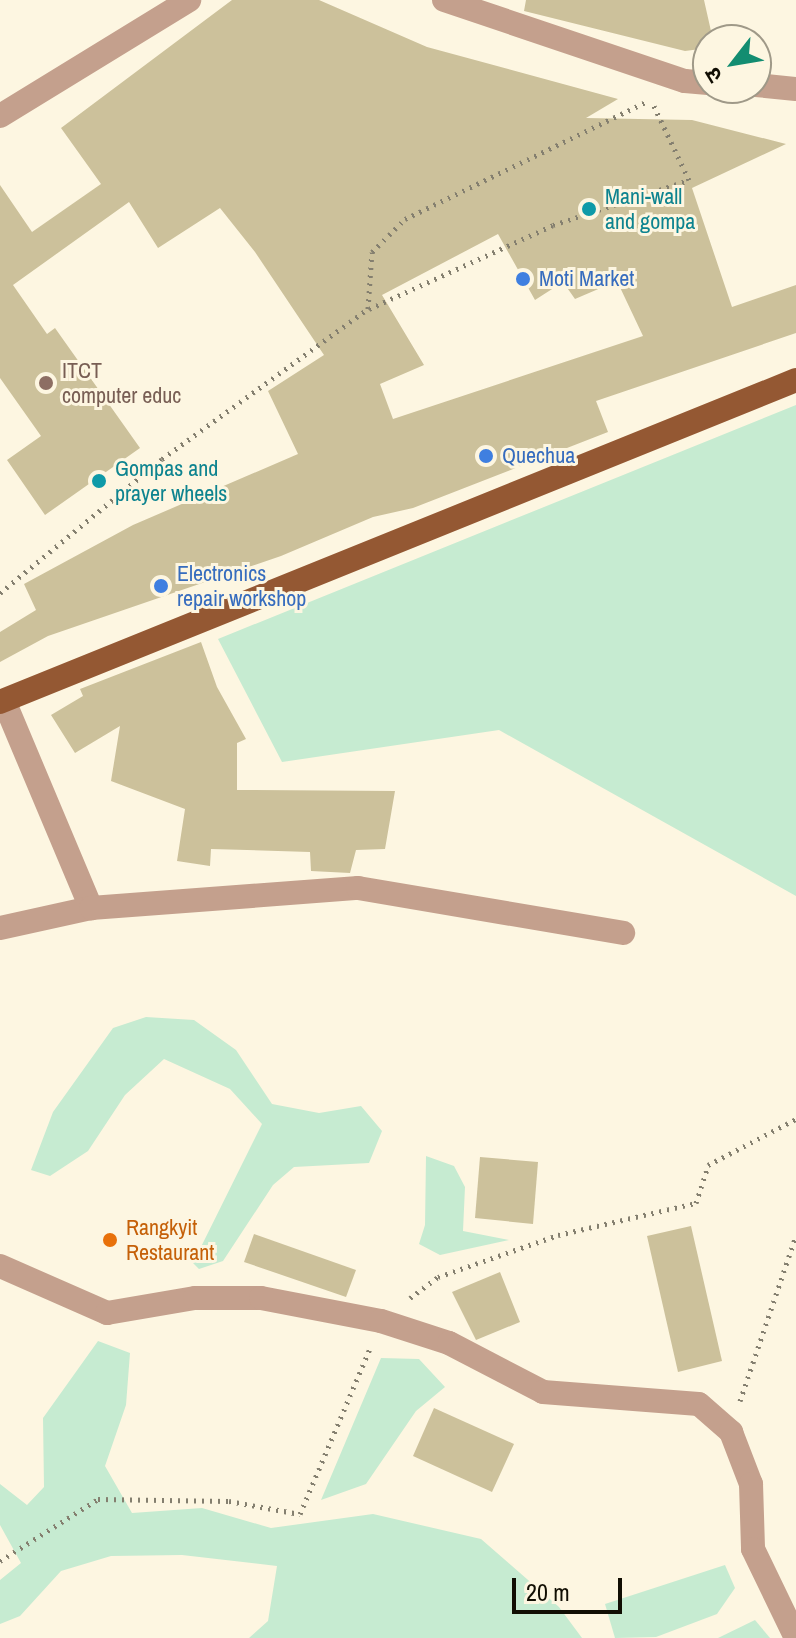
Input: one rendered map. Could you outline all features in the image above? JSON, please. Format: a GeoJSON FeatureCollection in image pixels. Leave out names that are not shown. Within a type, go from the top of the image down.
{"type":"FeatureCollection","features":[{"type":"Feature","properties":{"kind":"main road"},"geometry":{"type":"LineString","coordinates":[[2,702],[796,380]]}},
{"type":"Feature","properties":{"kind":"street"},"geometry":{"type":"LineString","coordinates":[[0,116],[189,0]]}},
{"type":"Feature","properties":{"kind":"street"},"geometry":{"type":"LineString","coordinates":[[444,0],[692,81]]}},
{"type":"Feature","properties":{"kind":"street"},"geometry":{"type":"LineString","coordinates":[[772,87],[796,89]]}},
{"type":"Feature","properties":{"kind":"street"},"geometry":{"type":"LineString","coordinates":[[2,702],[91,908]]}},
{"type":"Feature","properties":{"kind":"street"},"geometry":{"type":"LineString","coordinates":[[0,928],[91,908],[358,888],[623,933]]}},
{"type":"Feature","properties":{"kind":"street"},"geometry":{"type":"LineString","coordinates":[[0,1266],[107,1313],[195,1298],[261,1298],[381,1321],[449,1343],[543,1392],[699,1404],[731,1432],[751,1484],[753,1549],[796,1638]]}},
{"type":"Feature","properties":{"kind":"path"},"geometry":{"type":"LineString","coordinates":[[368,309],[372,252],[405,219],[651,99],[692,84]]}},
{"type":"Feature","properties":{"kind":"path"},"geometry":{"type":"LineString","coordinates":[[0,593],[162,459],[368,309],[553,225],[689,180],[651,99]]}},
{"type":"Feature","properties":{"kind":"path"},"geometry":{"type":"LineString","coordinates":[[731,1432],[796,1236]]}},
{"type":"Feature","properties":{"kind":"green space"},"geometry":{"type":"Polygon","coordinates":[[[796,405],[796,896],[499,730],[282,762],[218,639],[796,405]]]}},
{"type":"Feature","properties":{"kind":"green space"},"geometry":{"type":"Polygon","coordinates":[[[146,1017],[194,1020],[236,1050],[272,1104],[319,1113],[361,1106],[382,1131],[369,1163],[294,1167],[273,1185],[223,1261],[199,1269],[193,1263],[262,1124],[230,1089],[164,1059],[125,1095],[88,1151],[50,1176],[31,1170],[53,1112],[113,1028],[146,1017]]]}},
{"type":"Feature","properties":{"kind":"green space"},"geometry":{"type":"Polygon","coordinates":[[[426,1156],[454,1166],[465,1187],[463,1231],[509,1240],[440,1255],[419,1244],[425,1225],[426,1156]]]}},
{"type":"Feature","properties":{"kind":"green space"},"geometry":{"type":"Polygon","coordinates":[[[98,1341],[130,1353],[126,1405],[105,1466],[132,1513],[202,1508],[271,1528],[373,1514],[481,1539],[559,1607],[582,1638],[249,1638],[268,1621],[277,1566],[182,1555],[111,1556],[61,1571],[20,1616],[0,1624],[0,1580],[21,1563],[0,1525],[0,1484],[27,1505],[44,1487],[43,1418],[98,1341]]]}},
{"type":"Feature","properties":{"kind":"green space"},"geometry":{"type":"Polygon","coordinates":[[[381,1358],[419,1359],[445,1387],[416,1411],[366,1484],[321,1500],[381,1358]]]}},
{"type":"Feature","properties":{"kind":"green space"},"geometry":{"type":"Polygon","coordinates":[[[725,1565],[735,1588],[717,1614],[656,1637],[615,1638],[605,1604],[725,1565]]]}},
{"type":"Feature","properties":{"kind":"green space"},"geometry":{"type":"Polygon","coordinates":[[[755,1620],[770,1638],[718,1638],[755,1620]]]}},
{"type":"Feature","properties":{"kind":"building"},"geometry":{"type":"Polygon","coordinates":[[[232,0],[319,0],[427,47],[618,99],[586,118],[692,120],[786,144],[692,188],[732,307],[796,285],[796,333],[596,401],[608,432],[413,508],[373,517],[281,556],[48,636],[0,662],[0,632],[36,610],[24,584],[133,525],[298,454],[268,391],[324,355],[255,252],[220,208],[158,248],[129,202],[13,285],[47,334],[55,328],[140,448],[45,515],[7,460],[41,436],[0,378],[0,185],[32,232],[101,184],[61,128],[232,0]],[[498,234],[382,295],[424,365],[380,384],[393,419],[643,336],[617,281],[575,299],[563,282],[535,300],[498,234]]]}},
{"type":"Feature","properties":{"kind":"building"},"geometry":{"type":"Polygon","coordinates":[[[526,0],[704,0],[709,24],[692,24],[692,50],[685,51],[524,11],[526,0]]]}},
{"type":"Feature","properties":{"kind":"building"},"geometry":{"type":"Polygon","coordinates":[[[201,642],[217,687],[246,739],[237,743],[237,790],[395,791],[385,849],[356,850],[350,873],[311,871],[310,852],[211,849],[210,866],[177,861],[185,809],[111,781],[120,726],[75,753],[51,715],[83,696],[80,689],[201,642]]]}},
{"type":"Feature","properties":{"kind":"building"},"geometry":{"type":"Polygon","coordinates":[[[480,1157],[538,1162],[533,1224],[475,1218],[480,1157]]]}},
{"type":"Feature","properties":{"kind":"building"},"geometry":{"type":"Polygon","coordinates":[[[691,1226],[722,1361],[678,1372],[647,1236],[691,1226]]]}},
{"type":"Feature","properties":{"kind":"building"},"geometry":{"type":"Polygon","coordinates":[[[254,1234],[356,1270],[346,1297],[244,1262],[254,1234]]]}},
{"type":"Feature","properties":{"kind":"building"},"geometry":{"type":"Polygon","coordinates":[[[500,1272],[520,1322],[476,1340],[452,1292],[500,1272]]]}},
{"type":"Feature","properties":{"kind":"building"},"geometry":{"type":"Polygon","coordinates":[[[434,1408],[514,1444],[492,1492],[413,1456],[434,1408]]]}},
{"type":"Feature","properties":{"kind":"place","name":"Mani-wall and gompa"},"geometry":{"type":"Point","coordinates":[589,209]}},
{"type":"Feature","properties":{"kind":"place","name":"Moti Market"},"geometry":{"type":"Point","coordinates":[523,279]}},
{"type":"Feature","properties":{"kind":"place","name":"ITCT computer educ"},"geometry":{"type":"Point","coordinates":[46,383]}},
{"type":"Feature","properties":{"kind":"place","name":"Quechua"},"geometry":{"type":"Point","coordinates":[486,456]}},
{"type":"Feature","properties":{"kind":"place","name":"Gompas and prayer wheels"},"geometry":{"type":"Point","coordinates":[99,481]}},
{"type":"Feature","properties":{"kind":"place","name":"Electronics repair workshop"},"geometry":{"type":"Point","coordinates":[161,586]}},
{"type":"Feature","properties":{"kind":"place","name":"Rangkyit Restaurant"},"geometry":{"type":"Point","coordinates":[110,1240]}}]}
